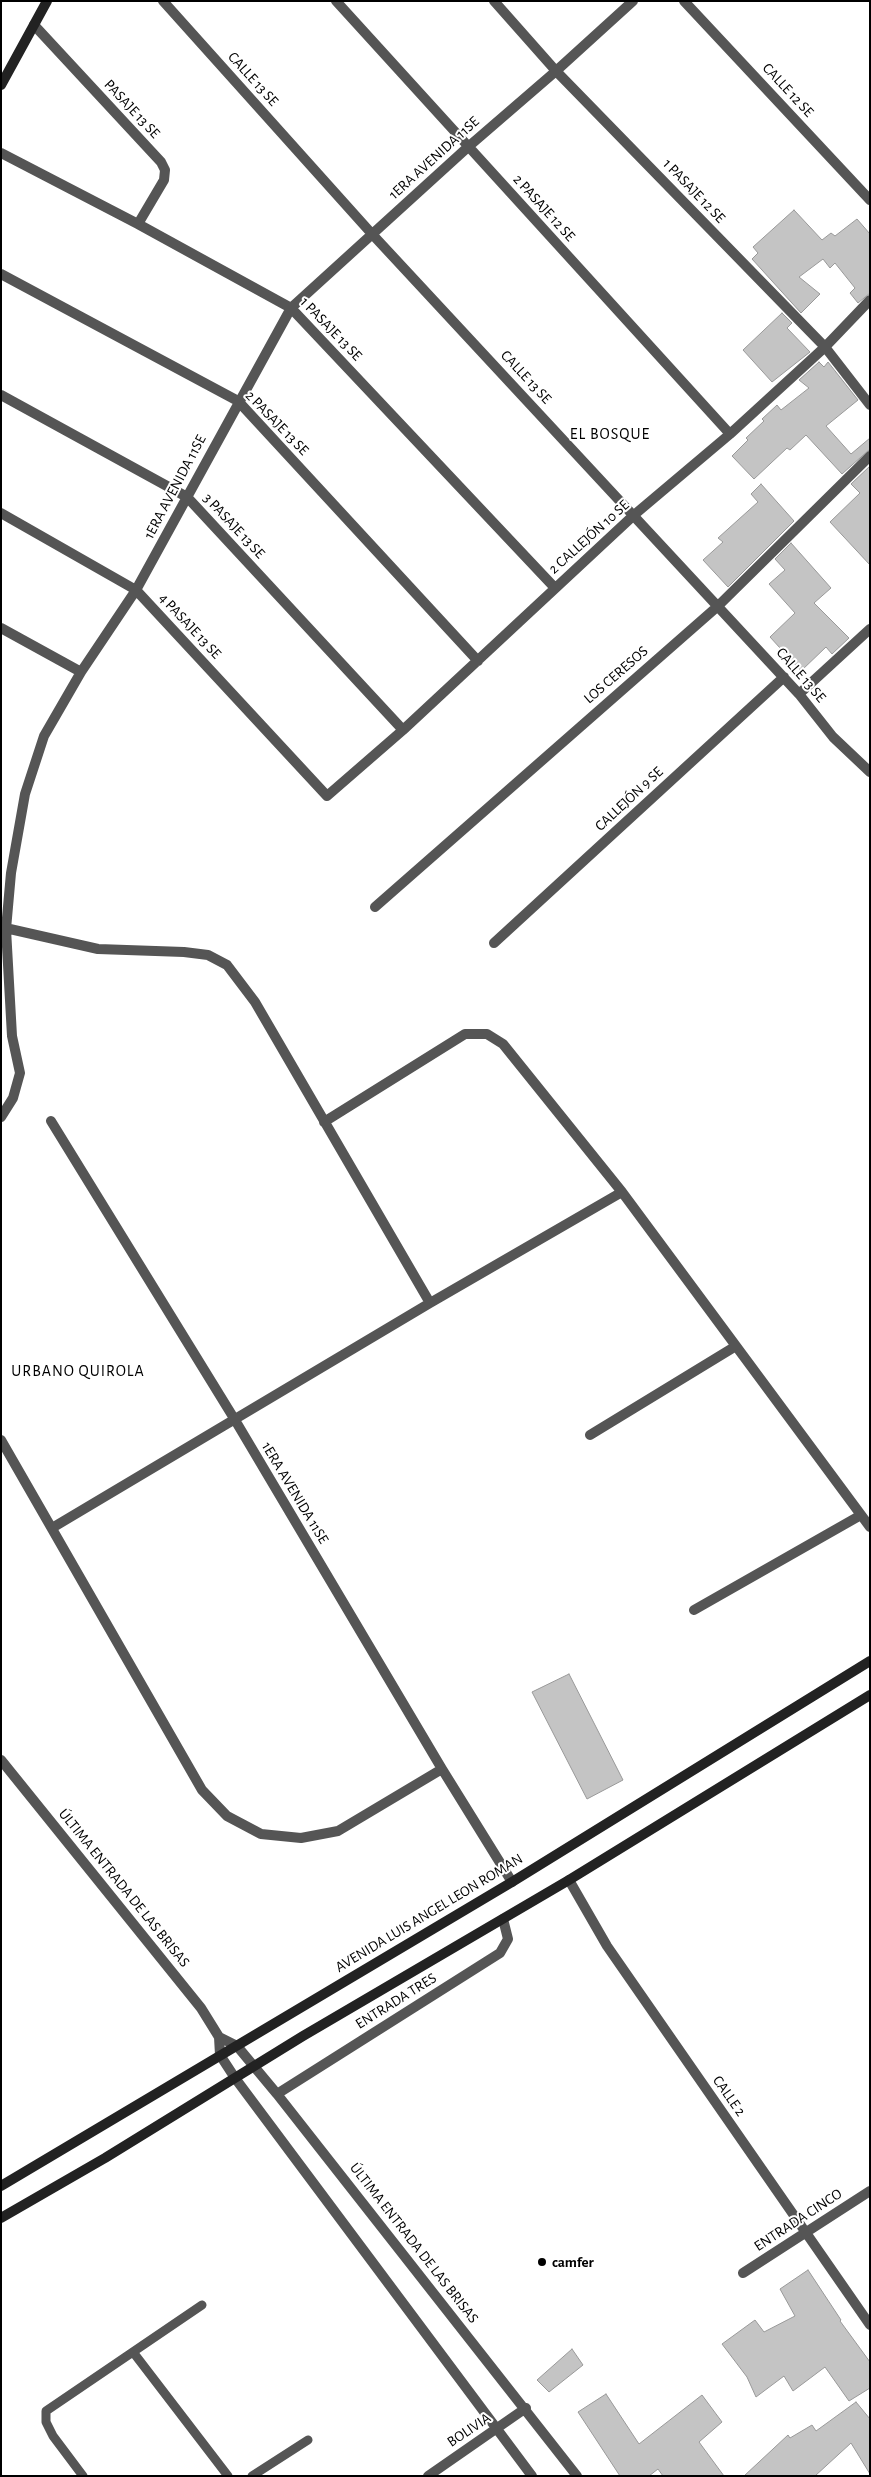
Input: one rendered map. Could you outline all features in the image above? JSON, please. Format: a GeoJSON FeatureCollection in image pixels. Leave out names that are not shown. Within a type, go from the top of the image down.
{"type":"FeatureCollection","features":[{"type":"Feature","properties":{"kind":"main road"},"geometry":{"type":"LineString","coordinates":[[1,85],[47,1]]}},
{"type":"Feature","properties":{"kind":"main road","name":"AVENIDA LUIS ANGEL LEON ROMAN"},"geometry":{"type":"LineString","coordinates":[[1,2186],[512,1882],[870,1661]]}},
{"type":"Feature","properties":{"kind":"main road"},"geometry":{"type":"LineString","coordinates":[[1,2218],[569,1880],[870,1695]]}},
{"type":"Feature","properties":{"kind":"street","name":"CALLE 13 SE"},"geometry":{"type":"LineString","coordinates":[[163,1],[372,234],[784,677],[833,737],[870,772]]}},
{"type":"Feature","properties":{"kind":"street","name":"2 PASAJE 12 SE"},"geometry":{"type":"LineString","coordinates":[[336,1],[730,434]]}},
{"type":"Feature","properties":{"kind":"street","name":"1 PASAJE 12 SE"},"geometry":{"type":"LineString","coordinates":[[494,1],[556,71],[825,347],[870,405]]}},
{"type":"Feature","properties":{"kind":"street","name":"1ERA AVENIDA 11SE"},"geometry":{"type":"LineString","coordinates":[[2,1117],[13,1098],[20,1073],[12,1036],[4,928],[11,874],[26,794],[44,736],[81,672],[136,590],[238,401],[291,308],[468,147],[633,1]]}},
{"type":"Feature","properties":{"kind":"street","name":"CALLE 12 SE"},"geometry":{"type":"LineString","coordinates":[[684,1],[870,200]]}},
{"type":"Feature","properties":{"kind":"street","name":"PASAJE 13 SE"},"geometry":{"type":"LineString","coordinates":[[34,25],[161,162],[165,170],[164,180],[138,224]]}},
{"type":"Feature","properties":{"kind":"street","name":"1 PASAJE 13 SE"},"geometry":{"type":"LineString","coordinates":[[1,153],[138,224],[291,308],[556,588]]}},
{"type":"Feature","properties":{"kind":"street","name":"2 PASAJE 13 SE"},"geometry":{"type":"LineString","coordinates":[[1,274],[238,401],[478,661]]}},
{"type":"Feature","properties":{"kind":"street","name":"2 CALLEJÓN 10 SE"},"geometry":{"type":"LineString","coordinates":[[327,796],[403,730],[634,515],[730,434],[825,347],[870,300]]}},
{"type":"Feature","properties":{"kind":"street","name":"3 PASAJE 13 SE"},"geometry":{"type":"LineString","coordinates":[[1,395],[187,497],[403,730]]}},
{"type":"Feature","properties":{"kind":"street","name":"LOS CERESOS"},"geometry":{"type":"LineString","coordinates":[[375,907],[718,606],[870,456]]}},
{"type":"Feature","properties":{"kind":"street","name":"4 PASAJE 13 SE"},"geometry":{"type":"LineString","coordinates":[[1,513],[136,590],[327,796]]}},
{"type":"Feature","properties":{"kind":"street"},"geometry":{"type":"LineString","coordinates":[[1,628],[81,672]]}},
{"type":"Feature","properties":{"kind":"street"},"geometry":{"type":"LineString","coordinates":[[799,694],[870,629]]}},
{"type":"Feature","properties":{"kind":"street","name":"CALLEJÓN 9 SE"},"geometry":{"type":"LineString","coordinates":[[494,943],[784,677]]}},
{"type":"Feature","properties":{"kind":"street"},"geometry":{"type":"LineString","coordinates":[[4,928],[98,949],[184,952],[208,955],[227,965],[254,1002],[430,1303]]}},
{"type":"Feature","properties":{"kind":"street"},"geometry":{"type":"LineString","coordinates":[[324,1122],[465,1034],[487,1034],[504,1044],[622,1192],[870,1527]]}},
{"type":"Feature","properties":{"kind":"street","name":"1ERA AVENIDA 11SE"},"geometry":{"type":"LineString","coordinates":[[51,1120],[235,1420],[442,1769],[512,1882]]}},
{"type":"Feature","properties":{"kind":"street"},"geometry":{"type":"LineString","coordinates":[[52,1528],[430,1303],[622,1192]]}},
{"type":"Feature","properties":{"kind":"street"},"geometry":{"type":"LineString","coordinates":[[590,1435],[736,1346]]}},
{"type":"Feature","properties":{"kind":"street"},"geometry":{"type":"LineString","coordinates":[[1,1440],[202,1790],[227,1816],[261,1834],[302,1838],[338,1831],[442,1769]]}},
{"type":"Feature","properties":{"kind":"street"},"geometry":{"type":"LineString","coordinates":[[694,1610],[861,1515]]}},
{"type":"Feature","properties":{"kind":"street","name":"ÚLTIMA ENTRADA DE LAS BRISAS"},"geometry":{"type":"LineString","coordinates":[[1,1760],[201,2008],[219,2037],[220,2056]]}},
{"type":"Feature","properties":{"kind":"street","name":"CALLE 2"},"geometry":{"type":"LineString","coordinates":[[569,1880],[607,1946],[870,2324]]}},
{"type":"Feature","properties":{"kind":"street","name":"ENTRADA TRES"},"geometry":{"type":"LineString","coordinates":[[277,2094],[500,1953],[508,1939],[502,1919]]}},
{"type":"Feature","properties":{"kind":"street","name":"ÚLTIMA ENTRADA DE LAS BRISAS"},"geometry":{"type":"LineString","coordinates":[[219,2037],[237,2046],[277,2094],[526,2408],[577,2476]]}},
{"type":"Feature","properties":{"kind":"street"},"geometry":{"type":"LineString","coordinates":[[220,2056],[532,2476]]}},
{"type":"Feature","properties":{"kind":"street","name":"ENTRADA CINCO"},"geometry":{"type":"LineString","coordinates":[[743,2273],[807,2234],[870,2191]]}},
{"type":"Feature","properties":{"kind":"street","name":"BOLIVIA"},"geometry":{"type":"LineString","coordinates":[[428,2476],[526,2408]]}},
{"type":"Feature","properties":{"kind":"lane"},"geometry":{"type":"LineString","coordinates":[[83,2476],[53,2436],[46,2422],[46,2411],[202,2305]]}},
{"type":"Feature","properties":{"kind":"lane"},"geometry":{"type":"LineString","coordinates":[[133,2352],[228,2476]]}},
{"type":"Feature","properties":{"kind":"lane"},"geometry":{"type":"LineString","coordinates":[[252,2476],[308,2440]]}},
{"type":"Feature","properties":{"kind":"building"},"geometry":{"type":"Polygon","coordinates":[[[794,210],[822,240],[831,233],[835,236],[857,219],[870,234],[870,293],[858,303],[850,293],[855,288],[835,263],[830,268],[823,259],[799,277],[820,294],[801,313],[752,259],[758,253],[753,247],[794,210]]]}},
{"type":"Feature","properties":{"kind":"building"},"geometry":{"type":"Polygon","coordinates":[[[782,313],[792,323],[787,328],[810,352],[772,382],[743,350],[782,313]]]}},
{"type":"Feature","properties":{"kind":"building"},"geometry":{"type":"Polygon","coordinates":[[[819,362],[824,367],[828,362],[858,400],[826,426],[851,454],[870,438],[870,449],[842,474],[806,435],[790,450],[787,448],[754,479],[732,456],[748,440],[746,438],[764,421],[762,419],[777,405],[781,410],[809,388],[799,380],[819,362]]]}},
{"type":"Feature","properties":{"kind":"building"},"geometry":{"type":"Polygon","coordinates":[[[870,466],[870,565],[830,522],[860,493],[851,484],[870,466]]]}},
{"type":"Feature","properties":{"kind":"building"},"geometry":{"type":"Polygon","coordinates":[[[761,484],[794,521],[728,587],[703,560],[723,542],[718,538],[758,502],[751,494],[761,484]]]}},
{"type":"Feature","properties":{"kind":"building"},"geometry":{"type":"Polygon","coordinates":[[[791,543],[831,588],[814,603],[849,638],[832,654],[826,647],[801,671],[770,637],[795,613],[769,584],[785,570],[775,559],[791,543]]]}},
{"type":"Feature","properties":{"kind":"building"},"geometry":{"type":"Polygon","coordinates":[[[569,1674],[623,1780],[587,1799],[532,1692],[569,1674]]]}},
{"type":"Feature","properties":{"kind":"building"},"geometry":{"type":"Polygon","coordinates":[[[808,2270],[840,2321],[870,2362],[870,2388],[849,2401],[825,2367],[793,2391],[784,2376],[756,2397],[747,2377],[722,2344],[755,2320],[764,2332],[795,2316],[780,2289],[808,2270]]]}},
{"type":"Feature","properties":{"kind":"building"},"geometry":{"type":"Polygon","coordinates":[[[572,2349],[583,2365],[549,2392],[537,2380],[572,2349]]]}},
{"type":"Feature","properties":{"kind":"building"},"geometry":{"type":"Polygon","coordinates":[[[606,2394],[639,2444],[702,2395],[722,2422],[699,2442],[724,2476],[663,2476],[658,2469],[649,2476],[620,2476],[578,2412],[606,2394]]]}},
{"type":"Feature","properties":{"kind":"building"},"geometry":{"type":"Polygon","coordinates":[[[856,2402],[870,2419],[870,2474],[851,2443],[815,2476],[744,2476],[788,2435],[790,2438],[812,2425],[816,2431],[856,2402]]]}},
{"type":"Feature","properties":{"kind":"place","name":"camfer"},"geometry":{"type":"Point","coordinates":[542,2262]}},
{"type":"Feature","properties":{"kind":"district","name":"EL BOSQUE"},"geometry":{"type":"Point","coordinates":[610,434]}},
{"type":"Feature","properties":{"kind":"district","name":"URBANO QUIROLA"},"geometry":{"type":"Point","coordinates":[78,1371]}}]}
